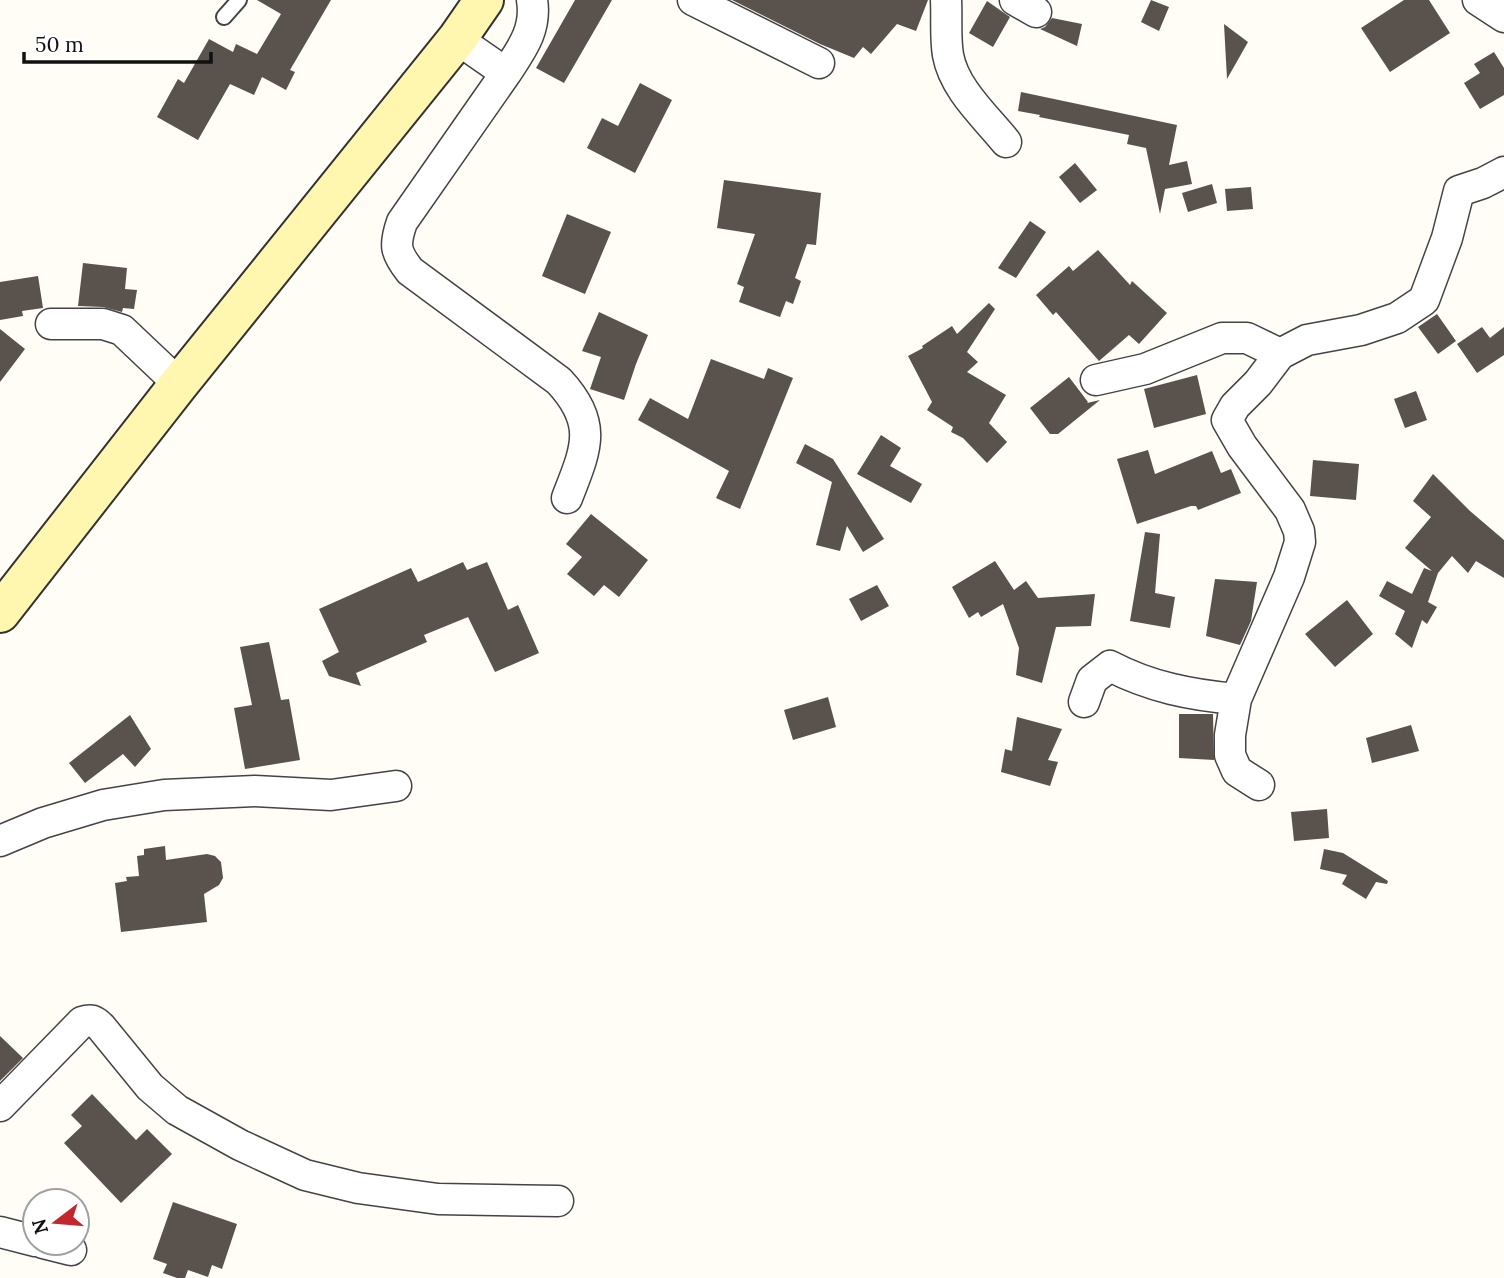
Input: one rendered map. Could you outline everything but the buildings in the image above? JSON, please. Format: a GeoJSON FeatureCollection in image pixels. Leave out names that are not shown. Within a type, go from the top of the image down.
{"type":"FeatureCollection","features":[{"type":"Feature","properties":{"kind":"main road"},"geometry":{"type":"LineString","coordinates":[[0,613],[179,384],[457,39],[484,0]]}},
{"type":"Feature","properties":{"kind":"street"},"geometry":{"type":"LineString","coordinates":[[532,0],[535,15],[528,38],[402,222],[396,238],[398,256],[410,271],[559,381],[573,396],[587,434],[585,453],[567,498]]}},
{"type":"Feature","properties":{"kind":"street"},"geometry":{"type":"LineString","coordinates":[[693,0],[819,63]]}},
{"type":"Feature","properties":{"kind":"street"},"geometry":{"type":"LineString","coordinates":[[946,0],[948,56],[954,72],[964,90],[1006,142]]}},
{"type":"Feature","properties":{"kind":"street"},"geometry":{"type":"LineString","coordinates":[[1478,0],[1504,17]]}},
{"type":"Feature","properties":{"kind":"street"},"geometry":{"type":"LineString","coordinates":[[457,39],[506,73]]}},
{"type":"Feature","properties":{"kind":"street"},"geometry":{"type":"LineString","coordinates":[[1259,785],[1237,771],[1230,755],[1230,735],[1236,699],[1289,577],[1300,542],[1299,531],[1290,510],[1242,446],[1227,420],[1280,354],[1307,340],[1361,330],[1397,318],[1424,300],[1447,238],[1459,191],[1504,172]]}},
{"type":"Feature","properties":{"kind":"street"},"geometry":{"type":"LineString","coordinates":[[51,324],[103,324],[122,330],[179,384]]}},
{"type":"Feature","properties":{"kind":"street"},"geometry":{"type":"LineString","coordinates":[[1096,380],[1145,369],[1222,338],[1247,338],[1280,354]]}},
{"type":"Feature","properties":{"kind":"street"},"geometry":{"type":"LineString","coordinates":[[1084,702],[1092,680],[1110,666],[1135,679],[1169,689],[1201,696],[1236,699]]}},
{"type":"Feature","properties":{"kind":"street"},"geometry":{"type":"LineString","coordinates":[[0,841],[43,823],[103,805],[164,795],[256,791],[331,795],[396,786]]}},
{"type":"Feature","properties":{"kind":"street"},"geometry":{"type":"LineString","coordinates":[[0,1106],[82,1022],[89,1019],[102,1027],[150,1087],[177,1110],[240,1145],[305,1175],[358,1188],[438,1199],[558,1200]]}},
{"type":"Feature","properties":{"kind":"street"},"geometry":{"type":"LineString","coordinates":[[0,1232],[21,1237]]}},
{"type":"Feature","properties":{"kind":"lane"},"geometry":{"type":"LineString","coordinates":[[224,17],[239,0]]}}]}
